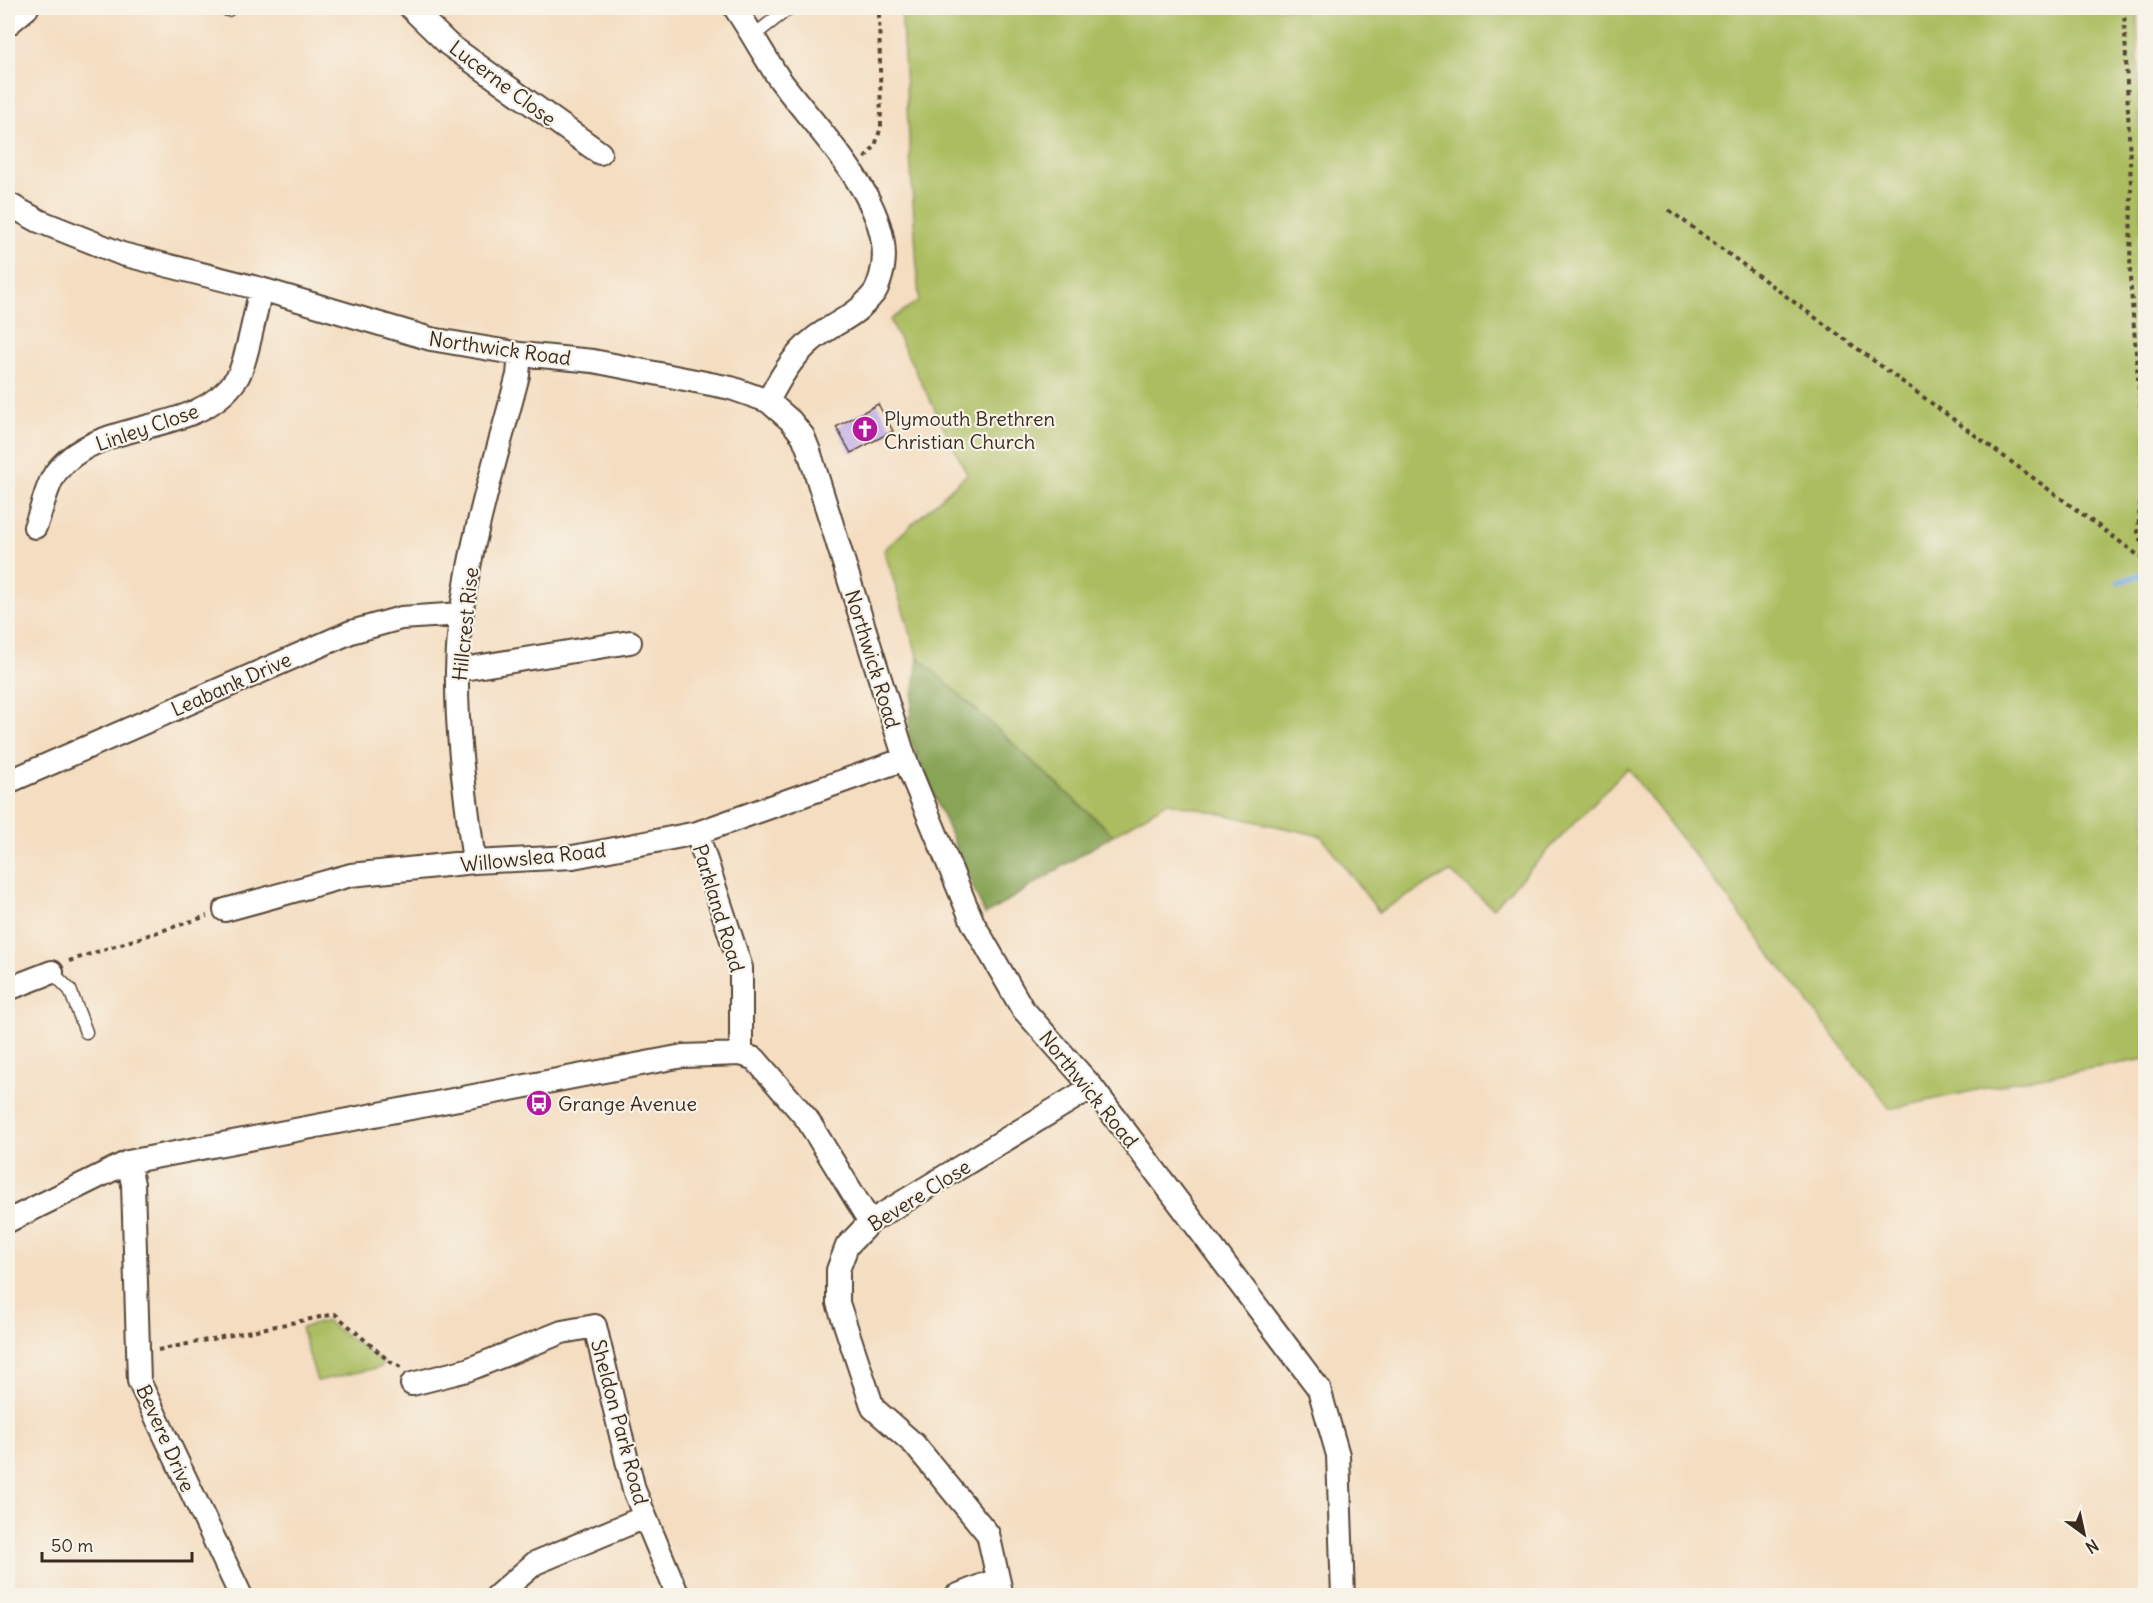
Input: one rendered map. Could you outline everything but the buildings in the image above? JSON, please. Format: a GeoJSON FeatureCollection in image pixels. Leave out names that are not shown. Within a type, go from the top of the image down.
{"type":"FeatureCollection","features":[{"type":"Feature","properties":{"kind":"street"},"geometry":{"type":"LineString","coordinates":[[8,24],[27,8]]}},
{"type":"Feature","properties":{"kind":"street","name":"Lucerne Close"},"geometry":{"type":"LineString","coordinates":[[411,8],[448,44],[600,153]]}},
{"type":"Feature","properties":{"kind":"street"},"geometry":{"type":"LineString","coordinates":[[735,8],[778,76],[851,173],[872,206],[882,236],[884,265],[876,290],[853,316],[823,332],[798,354],[782,373],[768,400]]}},
{"type":"Feature","properties":{"kind":"street","name":"Northwick Road"},"geometry":{"type":"LineString","coordinates":[[8,204],[39,221],[122,254],[261,289],[431,339],[520,354],[593,361],[731,388],[768,400],[791,421],[803,436],[809,451],[904,759],[978,932],[1022,1008],[1092,1087],[1319,1389],[1338,1455],[1343,1596]]}},
{"type":"Feature","properties":{"kind":"street","name":"Linley Close"},"geometry":{"type":"LineString","coordinates":[[35,527],[56,472],[78,452],[108,438],[189,414],[217,401],[238,376],[261,289]]}},
{"type":"Feature","properties":{"kind":"street","name":"Hillcrest Rise"},"geometry":{"type":"LineString","coordinates":[[474,862],[457,718],[457,670],[462,614],[465,586],[518,375],[520,354]]}},
{"type":"Feature","properties":{"kind":"street","name":"Leabank Drive"},"geometry":{"type":"LineString","coordinates":[[8,782],[351,632],[401,618],[462,614]]}},
{"type":"Feature","properties":{"kind":"street"},"geometry":{"type":"LineString","coordinates":[[457,670],[630,642]]}},
{"type":"Feature","properties":{"kind":"street","name":"Willowslea Road"},"geometry":{"type":"LineString","coordinates":[[225,910],[351,875],[474,862],[573,857],[697,833],[904,759]]}},
{"type":"Feature","properties":{"kind":"street","name":"Parkland Road"},"geometry":{"type":"LineString","coordinates":[[697,833],[741,968],[741,1054]]}},
{"type":"Feature","properties":{"kind":"street"},"geometry":{"type":"LineString","coordinates":[[8,989],[52,972]]}},
{"type":"Feature","properties":{"kind":"street"},"geometry":{"type":"LineString","coordinates":[[8,1221],[128,1162],[683,1056],[741,1054],[755,1059],[807,1119],[870,1222]]}},
{"type":"Feature","properties":{"kind":"street","name":"Bevere Close"},"geometry":{"type":"LineString","coordinates":[[1000,1587],[988,1534],[914,1444],[873,1408],[838,1303],[838,1270],[847,1246],[870,1222],[1092,1087]]}},
{"type":"Feature","properties":{"kind":"street","name":"Bevere Drive"},"geometry":{"type":"LineString","coordinates":[[128,1162],[133,1184],[136,1351],[139,1380],[145,1397],[241,1596]]}},
{"type":"Feature","properties":{"kind":"street","name":"Sheldon Park Road"},"geometry":{"type":"LineString","coordinates":[[412,1384],[467,1370],[562,1332],[595,1326],[634,1490],[680,1596]]}},
{"type":"Feature","properties":{"kind":"street"},"geometry":{"type":"LineString","coordinates":[[497,1596],[535,1563],[645,1517]]}},
{"type":"Feature","properties":{"kind":"street"},"geometry":{"type":"LineString","coordinates":[[956,1596],[1000,1587]]}},
{"type":"Feature","properties":{"kind":"lane"},"geometry":{"type":"LineString","coordinates":[[753,36],[789,8]]}},
{"type":"Feature","properties":{"kind":"lane"},"geometry":{"type":"LineString","coordinates":[[52,972],[70,990],[86,1032]]}},
{"type":"Feature","properties":{"kind":"path"},"geometry":{"type":"LineString","coordinates":[[851,173],[875,146],[881,127],[879,8]]}},
{"type":"Feature","properties":{"kind":"path"},"geometry":{"type":"LineString","coordinates":[[2124,8],[2131,187],[2130,277],[2144,454],[2138,532],[2145,560]]}},
{"type":"Feature","properties":{"kind":"path"},"geometry":{"type":"LineString","coordinates":[[1669,210],[2145,560]]}},
{"type":"Feature","properties":{"kind":"path"},"geometry":{"type":"LineString","coordinates":[[52,972],[64,963],[225,910]]}},
{"type":"Feature","properties":{"kind":"path"},"geometry":{"type":"LineString","coordinates":[[136,1351],[158,1350],[335,1314],[390,1361],[407,1370],[412,1384]]}},
{"type":"Feature","properties":{"kind":"green space"},"geometry":{"type":"Polygon","coordinates":[[[901,8],[2137,8],[2146,393],[2145,1059],[2023,1080],[1890,1109],[1627,768],[1493,908],[1450,872],[1379,912],[1321,836],[1168,802],[1113,835],[918,657],[884,550],[967,474],[890,320],[919,300],[901,8]]]}},
{"type":"Feature","properties":{"kind":"green space"},"geometry":{"type":"Polygon","coordinates":[[[918,657],[1113,835],[985,915],[908,734],[918,657]]]}},
{"type":"Feature","properties":{"kind":"green space"},"geometry":{"type":"Polygon","coordinates":[[[326,1321],[383,1362],[381,1367],[317,1381],[301,1328],[326,1321]]]}},
{"type":"Feature","properties":{"kind":"waterway"},"geometry":{"type":"LineString","coordinates":[[2119,582],[2146,573]]}},
{"type":"Feature","properties":{"kind":"place","name":"Plymouth Brethren Christian Church"},"geometry":{"type":"Point","coordinates":[865,429]}},
{"type":"Feature","properties":{"kind":"place","name":"Grange Avenue"},"geometry":{"type":"Point","coordinates":[539,1103]}}]}
